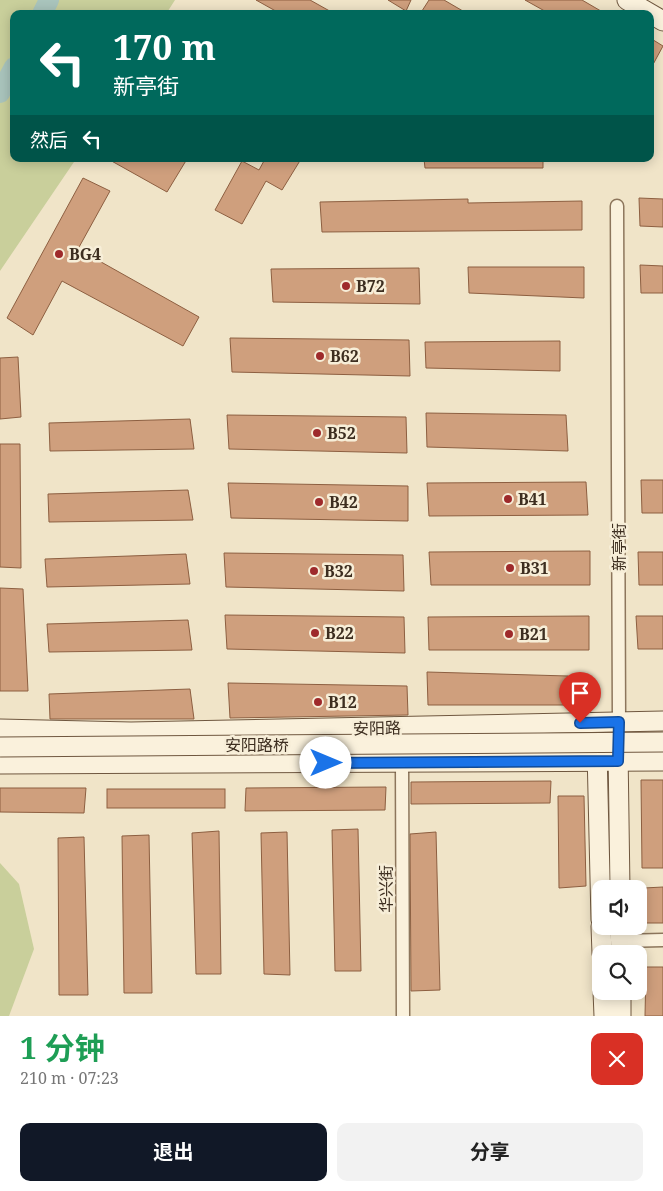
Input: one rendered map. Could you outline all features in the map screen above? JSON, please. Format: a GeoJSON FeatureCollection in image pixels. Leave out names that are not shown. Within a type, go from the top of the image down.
{"type":"FeatureCollection","features":[{"type":"Feature","properties":{"kind":"main road"},"geometry":{"type":"LineString","coordinates":[[627,0],[644,10]]}},
{"type":"Feature","properties":{"kind":"main road","name":"安阳路"},"geometry":{"type":"LineString","coordinates":[[0,730],[131,732],[663,721]]}},
{"type":"Feature","properties":{"kind":"main road"},"geometry":{"type":"LineString","coordinates":[[598,722],[597,762],[600,880]]}},
{"type":"Feature","properties":{"kind":"main road","name":"新亭街"},"geometry":{"type":"LineString","coordinates":[[619,722],[620,880]]}},
{"type":"Feature","properties":{"kind":"main road","name":"安阳路桥"},"geometry":{"type":"LineString","coordinates":[[0,747],[663,742]]}},
{"type":"Feature","properties":{"kind":"main road"},"geometry":{"type":"LineString","coordinates":[[0,764],[663,761]]}},
{"type":"Feature","properties":{"kind":"main road"},"geometry":{"type":"LineString","coordinates":[[603,1000],[604,1016]]}},
{"type":"Feature","properties":{"kind":"main road"},"geometry":{"type":"LineString","coordinates":[[621,1000],[622,1016]]}},
{"type":"Feature","properties":{"kind":"street","name":"新亭街"},"geometry":{"type":"LineString","coordinates":[[617,206],[619,722]]}},
{"type":"Feature","properties":{"kind":"street","name":"华兴街"},"geometry":{"type":"LineString","coordinates":[[402,763],[403,1016]]}},
{"type":"Feature","properties":{"kind":"street"},"geometry":{"type":"LineString","coordinates":[[621,940],[663,940]]}},
{"type":"Feature","properties":{"kind":"green space"},"geometry":{"type":"Polygon","coordinates":[[[0,0],[175,0],[169,10],[10,10],[10,162],[74,162],[0,271],[0,0]]]}},
{"type":"Feature","properties":{"kind":"green space"},"geometry":{"type":"Polygon","coordinates":[[[0,863],[19,884],[34,949],[9,1016],[0,1016],[0,863]]]}},
{"type":"Feature","properties":{"kind":"building"},"geometry":{"type":"Polygon","coordinates":[[[256,0],[310,0],[328,10],[274,10],[256,0]]]}},
{"type":"Feature","properties":{"kind":"building"},"geometry":{"type":"Polygon","coordinates":[[[388,0],[411,0],[406,10],[388,0]]]}},
{"type":"Feature","properties":{"kind":"building"},"geometry":{"type":"Polygon","coordinates":[[[429,0],[444,0],[461,10],[423,10],[429,0]]]}},
{"type":"Feature","properties":{"kind":"building"},"geometry":{"type":"Polygon","coordinates":[[[525,0],[582,0],[599,10],[543,10],[525,0]]]}},
{"type":"Feature","properties":{"kind":"building"},"geometry":{"type":"Polygon","coordinates":[[[654,40],[663,46],[654,63],[654,40]]]}},
{"type":"Feature","properties":{"kind":"building"},"geometry":{"type":"Polygon","coordinates":[[[113,162],[185,162],[167,192],[113,162]]]}},
{"type":"Feature","properties":{"kind":"building"},"geometry":{"type":"Polygon","coordinates":[[[241,162],[259,170],[263,162],[299,162],[282,190],[266,181],[242,224],[215,210],[241,162]]]}},
{"type":"Feature","properties":{"kind":"building"},"geometry":{"type":"Polygon","coordinates":[[[424,162],[543,162],[543,168],[425,168],[424,162]]]}},
{"type":"Feature","properties":{"kind":"building"},"geometry":{"type":"Polygon","coordinates":[[[83,178],[110,191],[78,249],[199,317],[183,346],[62,281],[33,335],[7,318],[83,178]]]}},
{"type":"Feature","properties":{"kind":"building"},"geometry":{"type":"Polygon","coordinates":[[[639,198],[663,199],[663,227],[640,226],[639,198]]]}},
{"type":"Feature","properties":{"kind":"building"},"geometry":{"type":"Polygon","coordinates":[[[468,199],[468,203],[582,201],[582,230],[322,232],[320,202],[468,199]]]}},
{"type":"Feature","properties":{"kind":"building"},"geometry":{"type":"Polygon","coordinates":[[[640,265],[663,266],[663,293],[641,293],[640,265]]]}},
{"type":"Feature","properties":{"kind":"building"},"geometry":{"type":"Polygon","coordinates":[[[468,267],[584,267],[584,298],[469,293],[468,267]]]}},
{"type":"Feature","properties":{"kind":"building","name":"B72"},"geometry":{"type":"Polygon","coordinates":[[[419,268],[420,304],[273,302],[271,269],[419,268]]]}},
{"type":"Feature","properties":{"kind":"building","name":"B62"},"geometry":{"type":"Polygon","coordinates":[[[230,338],[409,340],[410,376],[232,372],[230,338]]]}},
{"type":"Feature","properties":{"kind":"building"},"geometry":{"type":"Polygon","coordinates":[[[560,341],[560,371],[426,368],[425,342],[560,341]]]}},
{"type":"Feature","properties":{"kind":"building"},"geometry":{"type":"Polygon","coordinates":[[[18,357],[21,417],[0,419],[0,358],[18,357]]]}},
{"type":"Feature","properties":{"kind":"building"},"geometry":{"type":"Polygon","coordinates":[[[426,413],[566,415],[568,451],[427,447],[426,413]]]}},
{"type":"Feature","properties":{"kind":"building","name":"B52"},"geometry":{"type":"Polygon","coordinates":[[[227,415],[406,417],[407,453],[229,449],[227,415]]]}},
{"type":"Feature","properties":{"kind":"building"},"geometry":{"type":"Polygon","coordinates":[[[190,419],[194,449],[50,451],[49,423],[190,419]]]}},
{"type":"Feature","properties":{"kind":"building"},"geometry":{"type":"Polygon","coordinates":[[[0,444],[20,444],[21,568],[0,567],[0,444]]]}},
{"type":"Feature","properties":{"kind":"building"},"geometry":{"type":"Polygon","coordinates":[[[641,480],[663,480],[663,513],[642,513],[641,480]]]}},
{"type":"Feature","properties":{"kind":"building","name":"B41"},"geometry":{"type":"Polygon","coordinates":[[[586,482],[588,515],[429,516],[427,483],[586,482]]]}},
{"type":"Feature","properties":{"kind":"building","name":"B42"},"geometry":{"type":"Polygon","coordinates":[[[228,483],[408,486],[408,521],[231,518],[228,483]]]}},
{"type":"Feature","properties":{"kind":"building"},"geometry":{"type":"Polygon","coordinates":[[[188,490],[193,520],[49,522],[48,494],[188,490]]]}},
{"type":"Feature","properties":{"kind":"building","name":"B31"},"geometry":{"type":"Polygon","coordinates":[[[590,551],[590,585],[431,585],[429,552],[590,551]]]}},
{"type":"Feature","properties":{"kind":"building"},"geometry":{"type":"Polygon","coordinates":[[[638,552],[663,552],[663,585],[639,585],[638,552]]]}},
{"type":"Feature","properties":{"kind":"building","name":"B32"},"geometry":{"type":"Polygon","coordinates":[[[224,553],[403,555],[404,591],[226,587],[224,553]]]}},
{"type":"Feature","properties":{"kind":"building"},"geometry":{"type":"Polygon","coordinates":[[[186,554],[190,584],[47,587],[45,559],[186,554]]]}},
{"type":"Feature","properties":{"kind":"building"},"geometry":{"type":"Polygon","coordinates":[[[0,588],[23,589],[28,691],[0,691],[0,588]]]}},
{"type":"Feature","properties":{"kind":"building","name":"B22"},"geometry":{"type":"Polygon","coordinates":[[[225,615],[404,617],[405,653],[227,649],[225,615]]]}},
{"type":"Feature","properties":{"kind":"building","name":"B21"},"geometry":{"type":"Polygon","coordinates":[[[589,616],[589,650],[429,650],[428,617],[589,616]]]}},
{"type":"Feature","properties":{"kind":"building"},"geometry":{"type":"Polygon","coordinates":[[[636,616],[663,616],[663,649],[638,649],[636,616]]]}},
{"type":"Feature","properties":{"kind":"building"},"geometry":{"type":"Polygon","coordinates":[[[188,620],[192,650],[49,652],[47,624],[188,620]]]}},
{"type":"Feature","properties":{"kind":"building"},"geometry":{"type":"Polygon","coordinates":[[[427,672],[568,676],[569,705],[428,705],[427,672]]]}},
{"type":"Feature","properties":{"kind":"building","name":"B12"},"geometry":{"type":"Polygon","coordinates":[[[228,683],[407,686],[408,715],[230,718],[228,683]]]}},
{"type":"Feature","properties":{"kind":"building"},"geometry":{"type":"Polygon","coordinates":[[[190,689],[194,719],[50,719],[49,694],[190,689]]]}},
{"type":"Feature","properties":{"kind":"building"},"geometry":{"type":"Polygon","coordinates":[[[641,780],[663,780],[663,868],[642,868],[641,780]]]}},
{"type":"Feature","properties":{"kind":"building"},"geometry":{"type":"Polygon","coordinates":[[[551,781],[550,803],[411,804],[411,782],[551,781]]]}},
{"type":"Feature","properties":{"kind":"building"},"geometry":{"type":"Polygon","coordinates":[[[386,787],[385,810],[245,811],[246,788],[386,787]]]}},
{"type":"Feature","properties":{"kind":"building"},"geometry":{"type":"Polygon","coordinates":[[[0,788],[86,788],[84,813],[0,812],[0,788]]]}},
{"type":"Feature","properties":{"kind":"building"},"geometry":{"type":"Polygon","coordinates":[[[107,789],[225,789],[225,808],[107,808],[107,789]]]}},
{"type":"Feature","properties":{"kind":"building"},"geometry":{"type":"Polygon","coordinates":[[[558,796],[584,796],[586,886],[559,888],[558,796]]]}},
{"type":"Feature","properties":{"kind":"building"},"geometry":{"type":"Polygon","coordinates":[[[358,829],[361,971],[335,971],[332,830],[358,829]]]}},
{"type":"Feature","properties":{"kind":"building"},"geometry":{"type":"Polygon","coordinates":[[[219,831],[221,974],[196,974],[192,833],[219,831]]]}},
{"type":"Feature","properties":{"kind":"building"},"geometry":{"type":"Polygon","coordinates":[[[287,832],[290,975],[264,974],[261,833],[287,832]]]}},
{"type":"Feature","properties":{"kind":"building"},"geometry":{"type":"Polygon","coordinates":[[[436,832],[440,990],[411,991],[410,834],[436,832]]]}},
{"type":"Feature","properties":{"kind":"building"},"geometry":{"type":"Polygon","coordinates":[[[149,835],[152,993],[124,993],[122,836],[149,835]]]}},
{"type":"Feature","properties":{"kind":"building"},"geometry":{"type":"Polygon","coordinates":[[[84,837],[88,995],[59,995],[58,838],[84,837]]]}},
{"type":"Feature","properties":{"kind":"building"},"geometry":{"type":"Polygon","coordinates":[[[663,887],[663,923],[647,923],[647,888],[663,887]]]}},
{"type":"Feature","properties":{"kind":"building"},"geometry":{"type":"Polygon","coordinates":[[[647,967],[663,967],[663,1016],[645,1016],[647,967]]]}},
{"type":"Feature","properties":{"kind":"waterway"},"geometry":{"type":"LineString","coordinates":[[44,10],[49,0]]}},
{"type":"Feature","properties":{"kind":"waterway"},"geometry":{"type":"LineString","coordinates":[[0,93],[10,74]]}},
{"type":"Feature","properties":{"kind":"place","name":"BG4"},"geometry":{"type":"Point","coordinates":[59,254]}},
{"type":"Feature","properties":{"kind":"place","name":"B72"},"geometry":{"type":"Point","coordinates":[346,286]}},
{"type":"Feature","properties":{"kind":"place","name":"B62"},"geometry":{"type":"Point","coordinates":[320,356]}},
{"type":"Feature","properties":{"kind":"place","name":"B52"},"geometry":{"type":"Point","coordinates":[317,433]}},
{"type":"Feature","properties":{"kind":"place","name":"B41"},"geometry":{"type":"Point","coordinates":[508,499]}},
{"type":"Feature","properties":{"kind":"place","name":"B42"},"geometry":{"type":"Point","coordinates":[319,502]}},
{"type":"Feature","properties":{"kind":"place","name":"B31"},"geometry":{"type":"Point","coordinates":[510,568]}},
{"type":"Feature","properties":{"kind":"place","name":"B32"},"geometry":{"type":"Point","coordinates":[314,571]}},
{"type":"Feature","properties":{"kind":"place","name":"B22"},"geometry":{"type":"Point","coordinates":[315,633]}},
{"type":"Feature","properties":{"kind":"place","name":"B21"},"geometry":{"type":"Point","coordinates":[509,634]}},
{"type":"Feature","properties":{"kind":"place","name":"B12"},"geometry":{"type":"Point","coordinates":[318,702]}},
{"type":"Feature","properties":{"kind":"route"},"geometry":{"type":"LineString","coordinates":[[326,763],[618,761],[619,722],[580,723]]}}]}
